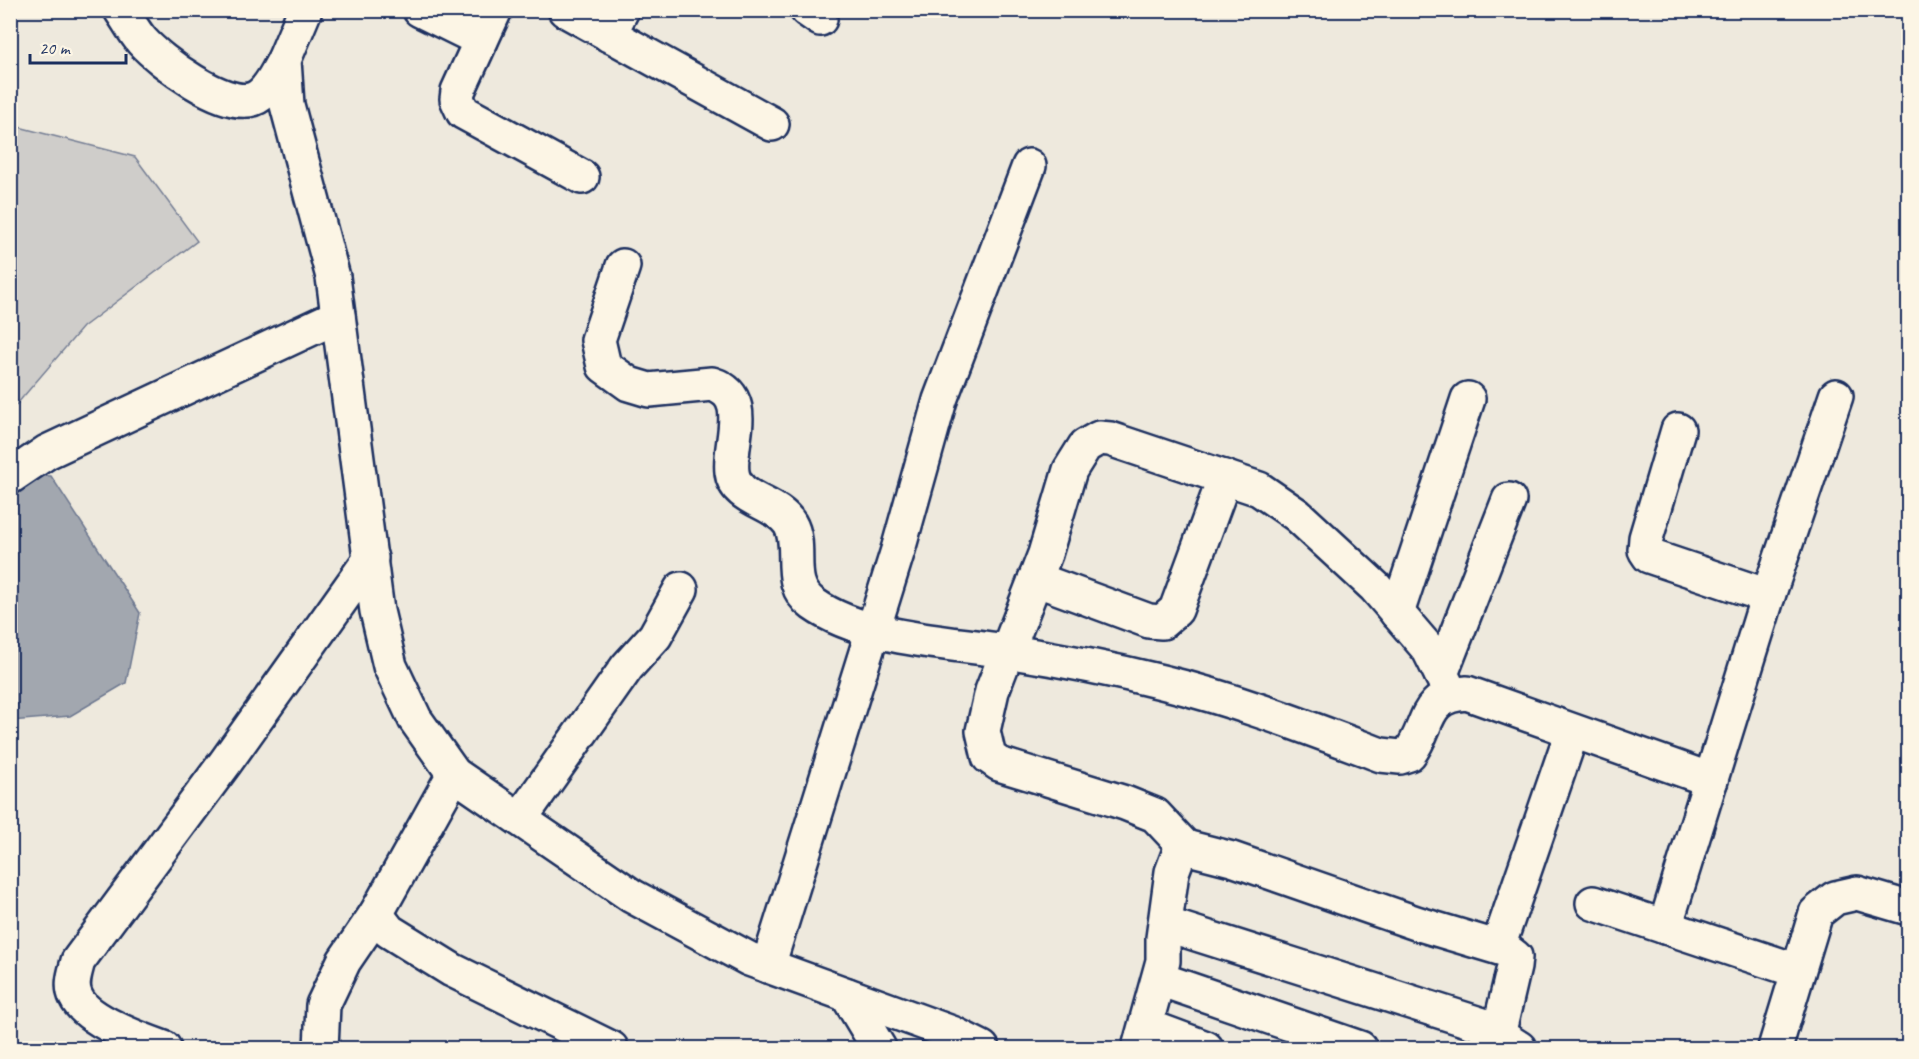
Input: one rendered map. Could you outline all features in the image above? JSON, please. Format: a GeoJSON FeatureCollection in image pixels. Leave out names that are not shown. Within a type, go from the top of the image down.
{"type":"FeatureCollection","features":[{"type":"Feature","properties":{"kind":"street"},"geometry":{"type":"LineString","coordinates":[[121,10],[142,41],[177,70],[224,98],[244,101],[255,99],[264,92],[284,60],[305,10]]}},
{"type":"Feature","properties":{"kind":"street"},"geometry":{"type":"LineString","coordinates":[[420,10],[481,40]]}},
{"type":"Feature","properties":{"kind":"street"},"geometry":{"type":"LineString","coordinates":[[495,10],[458,91],[457,99],[463,112],[582,177]]}},
{"type":"Feature","properties":{"kind":"street"},"geometry":{"type":"LineString","coordinates":[[565,10],[616,23],[772,124]]}},
{"type":"Feature","properties":{"kind":"street"},"geometry":{"type":"LineString","coordinates":[[284,60],[287,105],[333,277],[377,611],[390,666],[415,719],[454,774],[632,896],[749,959],[952,1033],[982,1048]]}},
{"type":"Feature","properties":{"kind":"street"},"geometry":{"type":"LineString","coordinates":[[768,966],[874,629],[940,400],[1029,166]]}},
{"type":"Feature","properties":{"kind":"street"},"geometry":{"type":"LineString","coordinates":[[623,266],[598,340],[604,366],[628,384],[649,390],[675,390],[712,384],[721,387],[730,395],[738,424],[731,452],[732,475],[739,489],[785,516],[793,530],[797,579],[802,593],[812,603],[836,617],[874,629],[1162,682],[1249,705],[1381,755],[1400,757],[1409,754],[1415,746],[1446,684],[1509,500]]}},
{"type":"Feature","properties":{"kind":"street"},"geometry":{"type":"LineString","coordinates":[[10,477],[47,452],[338,316]]}},
{"type":"Feature","properties":{"kind":"street"},"geometry":{"type":"LineString","coordinates":[[1665,927],[1768,596],[1836,396]]}},
{"type":"Feature","properties":{"kind":"street"},"geometry":{"type":"LineString","coordinates":[[1397,613],[1468,399]]}},
{"type":"Feature","properties":{"kind":"street"},"geometry":{"type":"LineString","coordinates":[[1678,430],[1646,538],[1645,550],[1649,556],[1768,596]]}},
{"type":"Feature","properties":{"kind":"street"},"geometry":{"type":"LineString","coordinates":[[1165,924],[1449,1014],[1504,1043],[1515,957],[1498,947],[1416,922],[1232,859],[1185,847],[1155,815],[1125,803],[999,764],[989,757],[983,731],[992,691],[1035,579],[1070,470],[1085,446],[1099,438],[1110,439],[1259,489],[1297,515],[1375,587],[1429,650],[1446,684],[1572,732],[1711,780]]}},
{"type":"Feature","properties":{"kind":"street"},"geometry":{"type":"LineString","coordinates":[[1035,579],[1149,621],[1162,622],[1176,610],[1225,477]]}},
{"type":"Feature","properties":{"kind":"street"},"geometry":{"type":"LineString","coordinates":[[164,1048],[84,1011],[75,996],[73,982],[78,961],[225,763],[371,558]]}},
{"type":"Feature","properties":{"kind":"street"},"geometry":{"type":"LineString","coordinates":[[520,819],[627,667],[655,636],[681,589]]}},
{"type":"Feature","properties":{"kind":"street"},"geometry":{"type":"LineString","coordinates":[[1498,947],[1572,732]]}},
{"type":"Feature","properties":{"kind":"street"},"geometry":{"type":"LineString","coordinates":[[327,1046],[323,1005],[344,961],[376,914],[454,774]]}},
{"type":"Feature","properties":{"kind":"street"},"geometry":{"type":"LineString","coordinates":[[1185,847],[1178,856],[1172,872],[1159,979],[1143,1037],[1206,1048]]}},
{"type":"Feature","properties":{"kind":"street"},"geometry":{"type":"LineString","coordinates":[[1775,1048],[1816,913],[1835,897],[1857,893],[1908,908]]}},
{"type":"Feature","properties":{"kind":"street"},"geometry":{"type":"LineString","coordinates":[[1593,903],[1798,970]]}},
{"type":"Feature","properties":{"kind":"street"},"geometry":{"type":"LineString","coordinates":[[376,914],[390,931],[452,970],[612,1048]]}},
{"type":"Feature","properties":{"kind":"street"},"geometry":{"type":"LineString","coordinates":[[1159,979],[1360,1048]]}},
{"type":"Feature","properties":{"kind":"street"},"geometry":{"type":"LineString","coordinates":[[847,994],[879,1048]]}},
{"type":"Feature","properties":{"kind":"shaded area"},"geometry":{"type":"Polygon","coordinates":[[[11,125],[135,157],[197,241],[83,327],[11,411],[11,125]]]}},
{"type":"Feature","properties":{"kind":"shaded area"},"geometry":{"type":"Polygon","coordinates":[[[26,475],[51,476],[140,613],[126,683],[70,716],[11,721],[11,483],[26,475]]]}}]}
